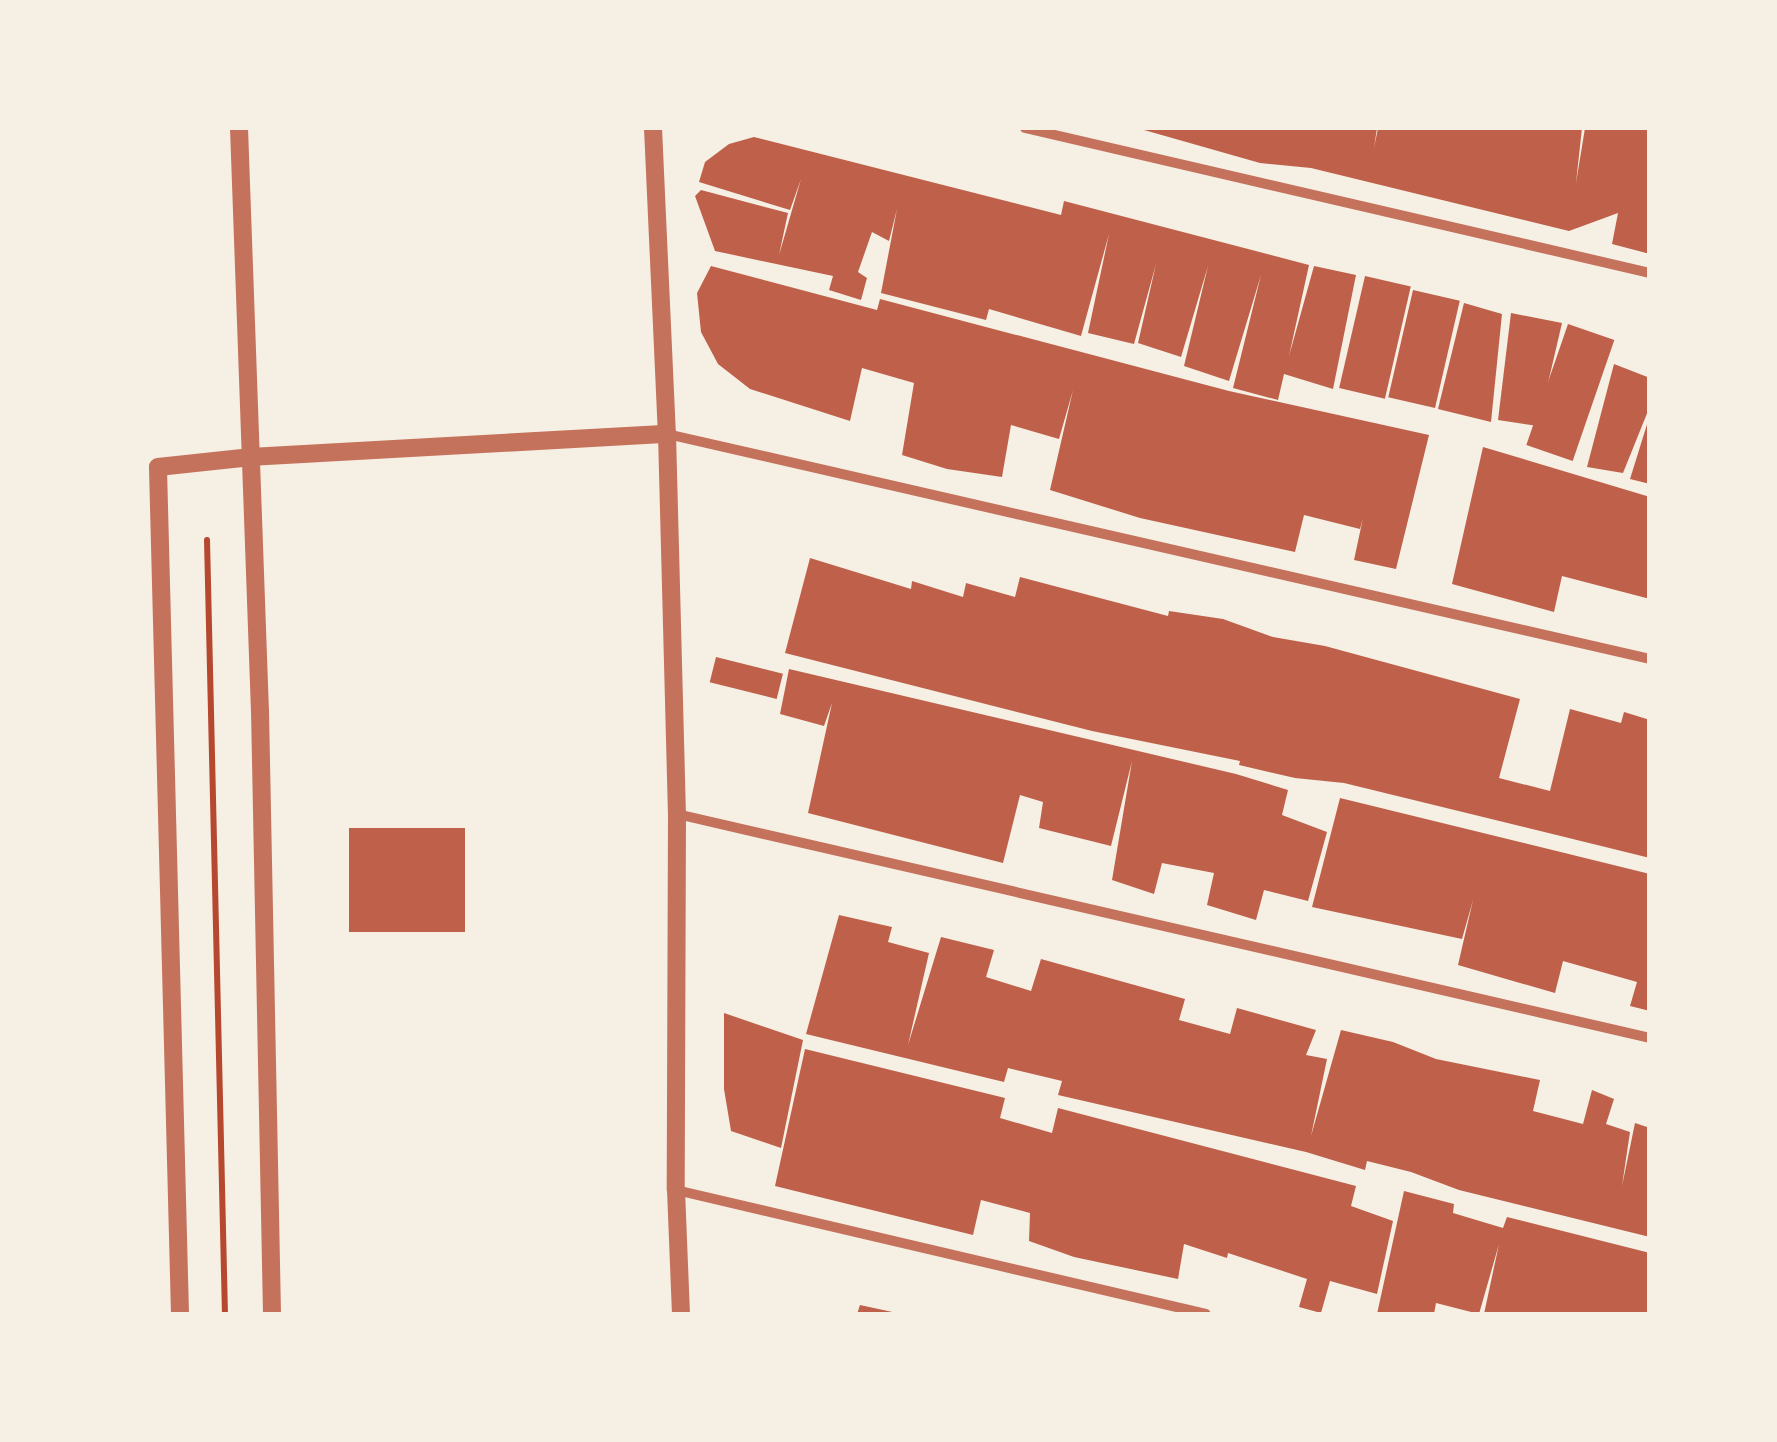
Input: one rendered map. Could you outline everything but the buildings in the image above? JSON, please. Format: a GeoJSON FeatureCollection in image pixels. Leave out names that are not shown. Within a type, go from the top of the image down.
{"type":"FeatureCollection","features":[{"type":"Feature","properties":{"kind":"street"},"geometry":{"type":"LineString","coordinates":[[239,128],[272,1314]]}},
{"type":"Feature","properties":{"kind":"street"},"geometry":{"type":"LineString","coordinates":[[652,128],[667,434],[677,814],[676,1190],[681,1314]]}},
{"type":"Feature","properties":{"kind":"street"},"geometry":{"type":"LineString","coordinates":[[1025,128],[1650,273]]}},
{"type":"Feature","properties":{"kind":"street"},"geometry":{"type":"LineString","coordinates":[[180,1314],[158,467],[251,457],[667,434],[1650,659]]}},
{"type":"Feature","properties":{"kind":"street"},"geometry":{"type":"LineString","coordinates":[[677,814],[1650,1038]]}},
{"type":"Feature","properties":{"kind":"street"},"geometry":{"type":"LineString","coordinates":[[676,1190],[1206,1314]]}},
{"type":"Feature","properties":{"kind":"path"},"geometry":{"type":"LineString","coordinates":[[208,540],[225,1314]]}}]}
